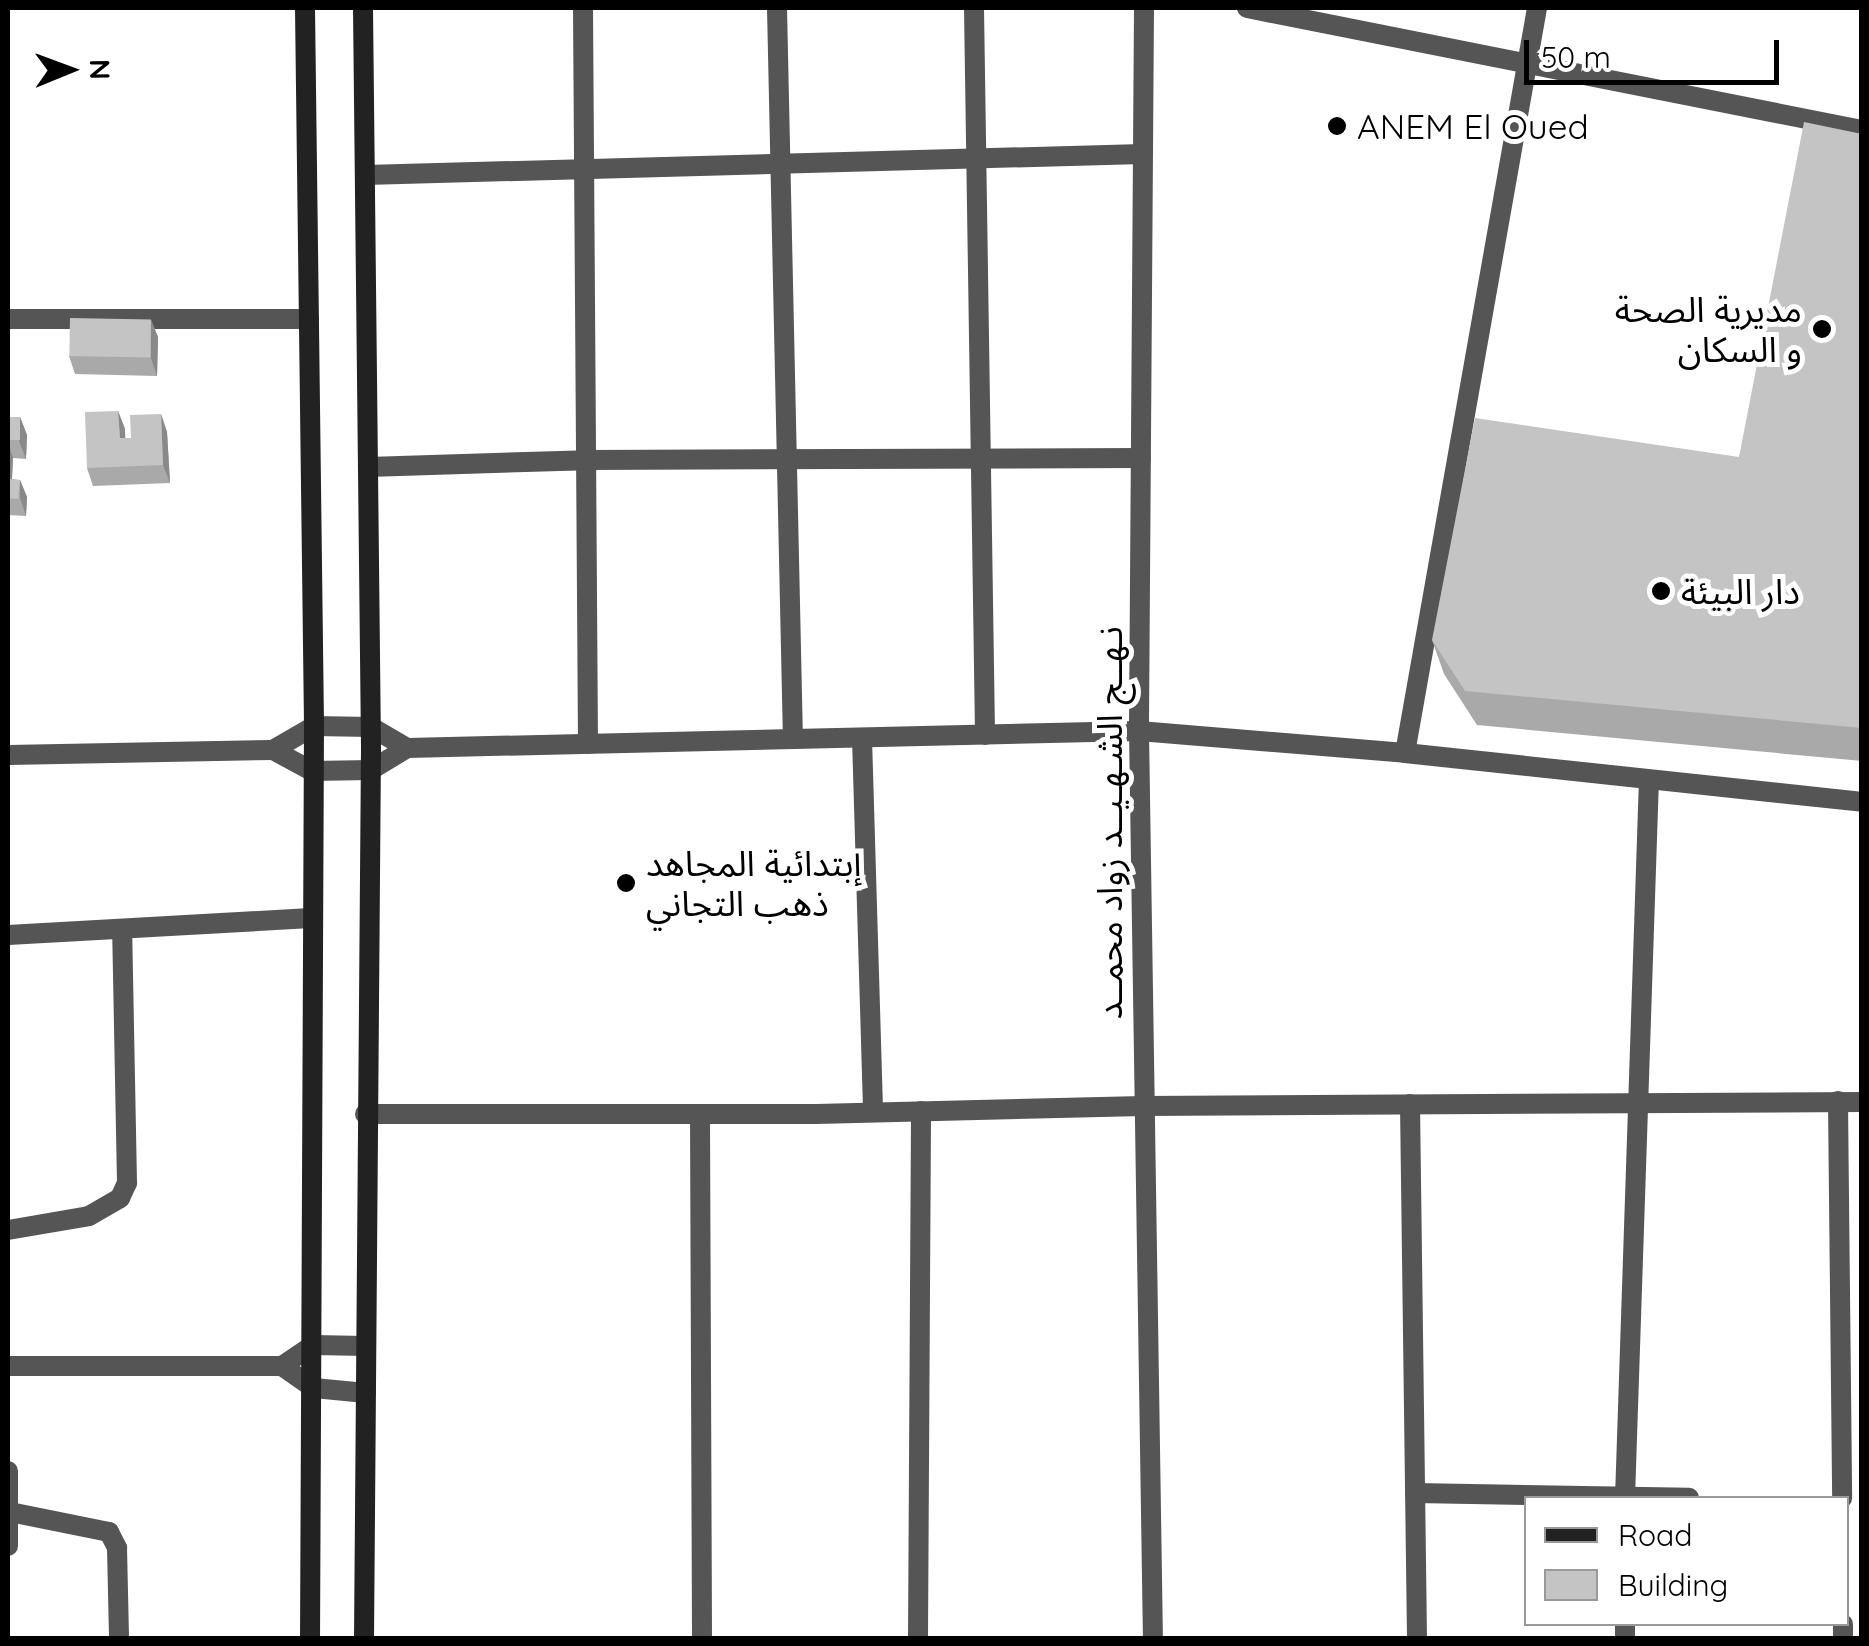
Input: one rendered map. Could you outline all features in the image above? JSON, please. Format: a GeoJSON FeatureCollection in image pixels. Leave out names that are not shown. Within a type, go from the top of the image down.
{"type":"FeatureCollection","features":[{"type":"Feature","properties":{"kind":"main road"},"geometry":{"type":"LineString","coordinates":[[305,8],[314,726],[310,1638]]}},
{"type":"Feature","properties":{"kind":"main road"},"geometry":{"type":"LineString","coordinates":[[363,8],[371,726],[365,1114],[364,1638]]}},
{"type":"Feature","properties":{"kind":"street"},"geometry":{"type":"LineString","coordinates":[[582,8],[588,744]]}},
{"type":"Feature","properties":{"kind":"street"},"geometry":{"type":"LineString","coordinates":[[776,8],[793,739]]}},
{"type":"Feature","properties":{"kind":"street"},"geometry":{"type":"LineString","coordinates":[[974,8],[985,735]]}},
{"type":"Feature","properties":{"kind":"street","name":"نـهــج الشـهـيــد زواد محمــد"},"geometry":{"type":"LineString","coordinates":[[1144,8],[1142,1106],[1153,1638]]}},
{"type":"Feature","properties":{"kind":"street"},"geometry":{"type":"LineString","coordinates":[[1247,8],[1862,130]]}},
{"type":"Feature","properties":{"kind":"street"},"geometry":{"type":"LineString","coordinates":[[1405,754],[1537,8]]}},
{"type":"Feature","properties":{"kind":"street"},"geometry":{"type":"LineString","coordinates":[[365,175],[1144,154]]}},
{"type":"Feature","properties":{"kind":"street"},"geometry":{"type":"LineString","coordinates":[[8,319],[309,319]]}},
{"type":"Feature","properties":{"kind":"street"},"geometry":{"type":"LineString","coordinates":[[368,467],[586,460],[1142,458]]}},
{"type":"Feature","properties":{"kind":"street"},"geometry":{"type":"LineString","coordinates":[[273,750],[314,726],[371,726],[407,748]]}},
{"type":"Feature","properties":{"kind":"street"},"geometry":{"type":"LineString","coordinates":[[8,754],[273,750],[312,770],[371,770],[407,748],[1140,731],[1405,754],[1862,802]]}},
{"type":"Feature","properties":{"kind":"street"},"geometry":{"type":"LineString","coordinates":[[862,738],[872,1112]]}},
{"type":"Feature","properties":{"kind":"street"},"geometry":{"type":"LineString","coordinates":[[1625,1496],[1650,780]]}},
{"type":"Feature","properties":{"kind":"street"},"geometry":{"type":"LineString","coordinates":[[8,935],[311,918]]}},
{"type":"Feature","properties":{"kind":"street"},"geometry":{"type":"LineString","coordinates":[[8,1230],[89,1216],[120,1198],[127,1183],[122,929]]}},
{"type":"Feature","properties":{"kind":"street"},"geometry":{"type":"LineString","coordinates":[[1838,1102],[1842,1496]]}},
{"type":"Feature","properties":{"kind":"street"},"geometry":{"type":"LineString","coordinates":[[365,1114],[700,1115],[1142,1106],[1862,1102]]}},
{"type":"Feature","properties":{"kind":"street"},"geometry":{"type":"LineString","coordinates":[[1410,1104],[1418,1638]]}},
{"type":"Feature","properties":{"kind":"street"},"geometry":{"type":"LineString","coordinates":[[918,1638],[920,1111]]}},
{"type":"Feature","properties":{"kind":"street"},"geometry":{"type":"LineString","coordinates":[[700,1115],[702,1638]]}},
{"type":"Feature","properties":{"kind":"street"},"geometry":{"type":"LineString","coordinates":[[8,1366],[282,1366],[314,1345],[366,1346]]}},
{"type":"Feature","properties":{"kind":"street"},"geometry":{"type":"LineString","coordinates":[[282,1366],[314,1388],[366,1394]]}},
{"type":"Feature","properties":{"kind":"street"},"geometry":{"type":"LineString","coordinates":[[8,1471],[8,1546]]}},
{"type":"Feature","properties":{"kind":"street"},"geometry":{"type":"LineString","coordinates":[[1416,1493],[1541,1496]]}},
{"type":"Feature","properties":{"kind":"street"},"geometry":{"type":"LineString","coordinates":[[10,1512],[109,1532],[118,1548],[120,1638]]}},
{"type":"Feature","properties":{"kind":"building","name":"دار البيئة"},"geometry":{"type":"Polygon","coordinates":[[[1804,122],[1862,134],[1862,728],[1465,691],[1432,640],[1475,418],[1739,457],[1804,122]]]}},
{"type":"Feature","properties":{"kind":"building"},"geometry":{"type":"Polygon","coordinates":[[[70,318],[151,319],[150,357],[69,356],[70,318]]]}},
{"type":"Feature","properties":{"kind":"building"},"geometry":{"type":"Polygon","coordinates":[[[118,411],[120,438],[131,438],[130,415],[161,414],[163,465],[87,468],[85,412],[118,411]]]}},
{"type":"Feature","properties":{"kind":"building"},"geometry":{"type":"Polygon","coordinates":[[[8,417],[20,417],[20,440],[8,440],[8,417]]]}},
{"type":"Feature","properties":{"kind":"building"},"geometry":{"type":"Polygon","coordinates":[[[8,479],[20,480],[18,499],[8,498],[8,479]]]}},
{"type":"Feature","properties":{"kind":"place","name":"ANEM El Oued"},"geometry":{"type":"Point","coordinates":[1337,126]}},
{"type":"Feature","properties":{"kind":"place","name":"مديرية الصحة و السكان"},"geometry":{"type":"Point","coordinates":[1822,329]}},
{"type":"Feature","properties":{"kind":"place","name":"دار البيئة"},"geometry":{"type":"Point","coordinates":[1661,591]}},
{"type":"Feature","properties":{"kind":"place","name":"إبتدائية المجاهد ذهب التجاني"},"geometry":{"type":"Point","coordinates":[626,883]}}]}
